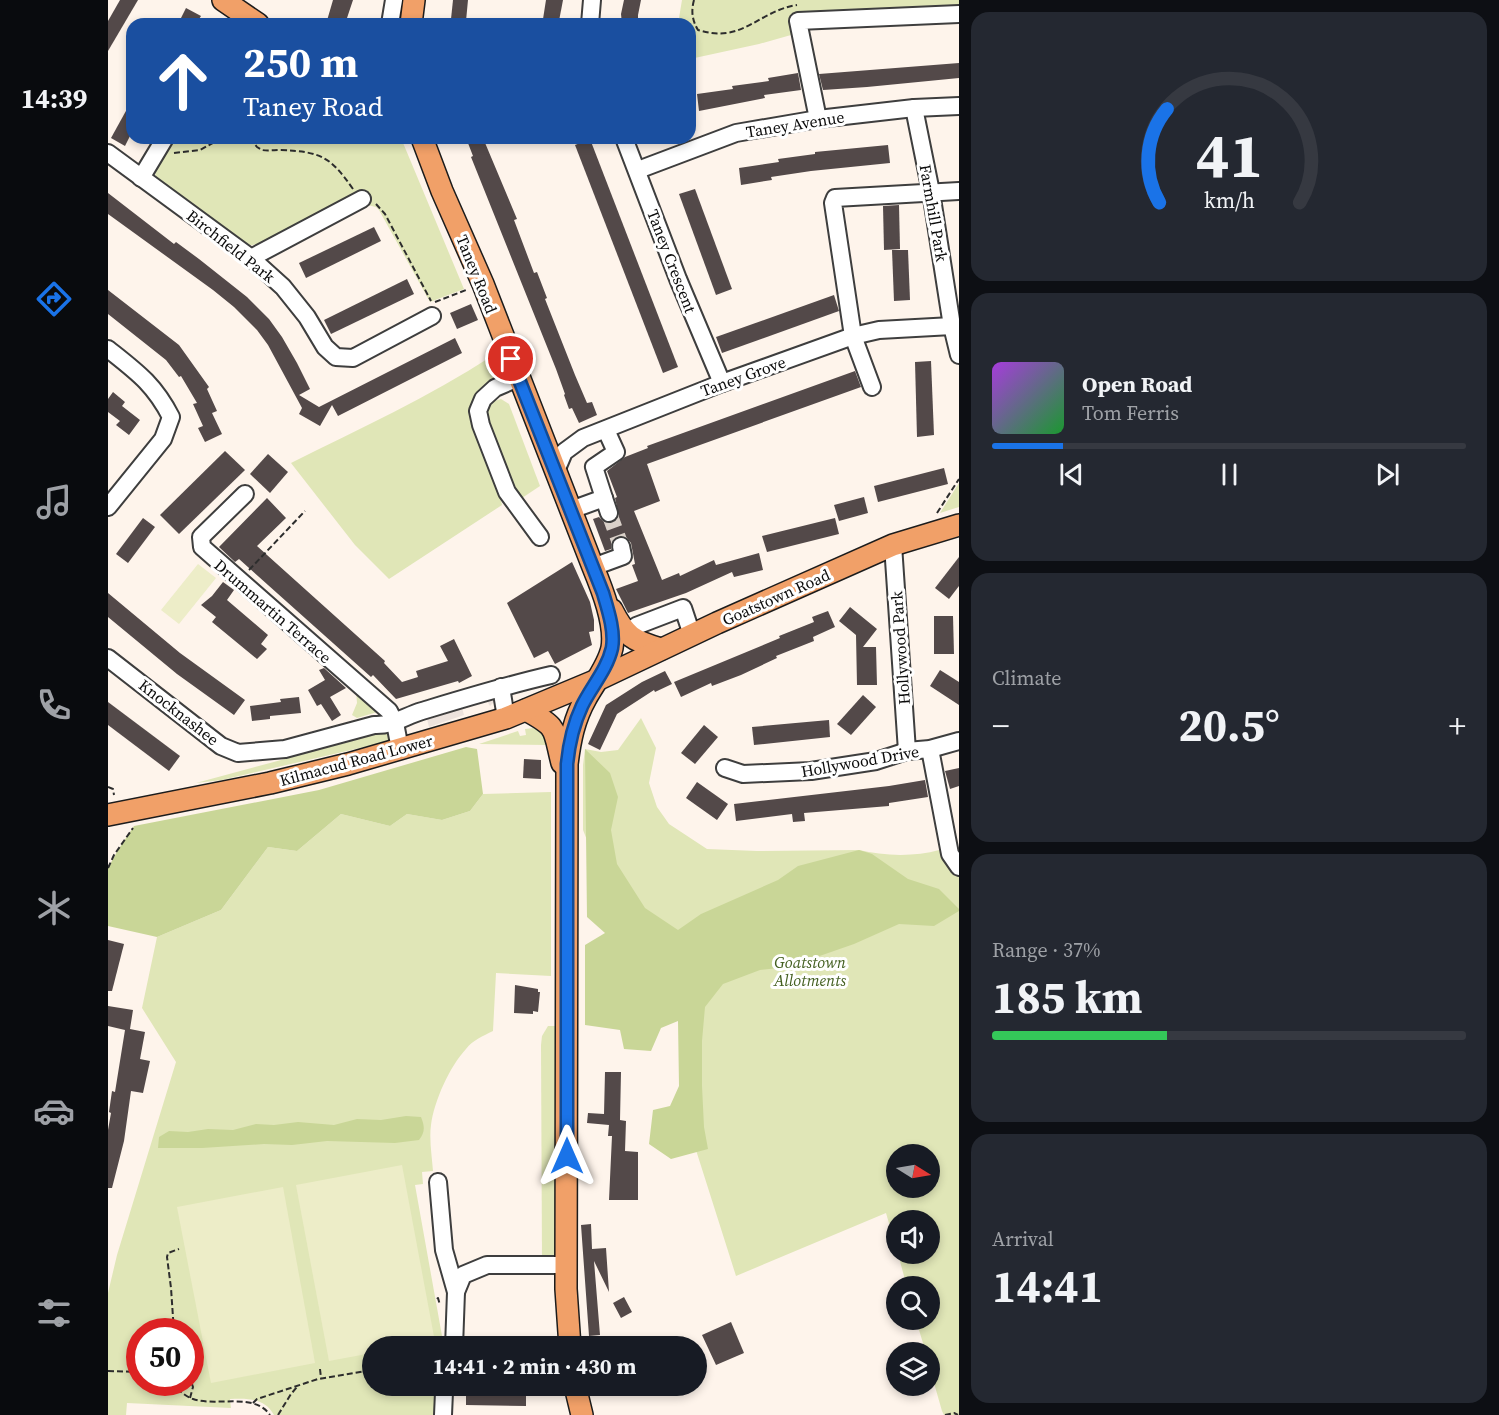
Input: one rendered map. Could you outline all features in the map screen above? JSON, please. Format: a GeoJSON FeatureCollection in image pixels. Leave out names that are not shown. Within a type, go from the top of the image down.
{"type":"FeatureCollection","features":[{"type":"Feature","properties":{"kind":"main road"},"geometry":{"type":"LineString","coordinates":[[223,0],[242,18]]}},
{"type":"Feature","properties":{"kind":"main road"},"geometry":{"type":"LineString","coordinates":[[412,18],[414,0]]}},
{"type":"Feature","properties":{"kind":"main road","name":"Taney Road"},"geometry":{"type":"LineString","coordinates":[[424,144],[442,191],[483,284],[518,378],[572,510],[609,614],[612,643],[609,657],[581,706],[575,723],[569,744],[566,781]]}},
{"type":"Feature","properties":{"kind":"main road","name":"Goatstown Road"},"geometry":{"type":"LineString","coordinates":[[597,680],[660,649],[893,545],[950,527]]}},
{"type":"Feature","properties":{"kind":"main road"},"geometry":{"type":"LineString","coordinates":[[603,593],[628,636],[660,649]]}},
{"type":"Feature","properties":{"kind":"main road","name":"Kilmacud Road Lower"},"geometry":{"type":"LineString","coordinates":[[111,807],[270,783],[400,749],[516,714],[597,680]]}},
{"type":"Feature","properties":{"kind":"main road"},"geometry":{"type":"LineString","coordinates":[[516,714],[543,719],[553,728],[566,781],[566,1265],[569,1336]]}},
{"type":"Feature","properties":{"kind":"main road"},"geometry":{"type":"LineString","coordinates":[[577,1396],[582,1415]]}},
{"type":"Feature","properties":{"kind":"street"},"geometry":{"type":"LineString","coordinates":[[391,18],[394,0]]}},
{"type":"Feature","properties":{"kind":"street"},"geometry":{"type":"LineString","coordinates":[[590,18],[592,0]]}},
{"type":"Feature","properties":{"kind":"street"},"geometry":{"type":"LineString","coordinates":[[818,119],[798,21],[959,14]]}},
{"type":"Feature","properties":{"kind":"street","name":"Taney Avenue"},"geometry":{"type":"LineString","coordinates":[[638,170],[736,133],[818,119],[914,108],[959,106]]}},
{"type":"Feature","properties":{"kind":"street","name":"Farmhill Park"},"geometry":{"type":"LineString","coordinates":[[914,108],[959,355]]}},
{"type":"Feature","properties":{"kind":"street"},"geometry":{"type":"LineString","coordinates":[[141,178],[161,144]]}},
{"type":"Feature","properties":{"kind":"street","name":"Taney Crescent"},"geometry":{"type":"LineString","coordinates":[[627,144],[678,279],[722,383]]}},
{"type":"Feature","properties":{"kind":"street","name":"Birchfield Park"},"geometry":{"type":"LineString","coordinates":[[108,153],[251,258],[283,287],[307,316],[325,347],[336,357],[353,358],[432,316]]}},
{"type":"Feature","properties":{"kind":"street"},"geometry":{"type":"LineString","coordinates":[[872,387],[853,336],[833,203],[835,198],[959,191]]}},
{"type":"Feature","properties":{"kind":"street"},"geometry":{"type":"LineString","coordinates":[[251,258],[362,199]]}},
{"type":"Feature","properties":{"kind":"street","name":"Taney Grove"},"geometry":{"type":"LineString","coordinates":[[556,471],[564,452],[583,438],[722,383],[853,336],[879,330],[952,326]]}},
{"type":"Feature","properties":{"kind":"street"},"geometry":{"type":"LineString","coordinates":[[108,349],[143,376],[160,397],[171,417],[164,439],[108,507]]}},
{"type":"Feature","properties":{"kind":"street"},"geometry":{"type":"LineString","coordinates":[[518,378],[495,388],[483,399],[478,411],[481,425],[507,492],[540,537]]}},
{"type":"Feature","properties":{"kind":"street"},"geometry":{"type":"LineString","coordinates":[[572,510],[607,506],[594,467],[616,452],[606,430]]}},
{"type":"Feature","properties":{"kind":"street","name":"Drummartin Terrace"},"geometry":{"type":"LineString","coordinates":[[244,494],[201,537],[202,547],[389,711],[395,723]]}},
{"type":"Feature","properties":{"kind":"street","name":"Hollywood Park"},"geometry":{"type":"LineString","coordinates":[[893,545],[907,751]]}},
{"type":"Feature","properties":{"kind":"street"},"geometry":{"type":"LineString","coordinates":[[593,567],[623,556],[621,546]]}},
{"type":"Feature","properties":{"kind":"street"},"geometry":{"type":"LineString","coordinates":[[636,626],[683,608],[692,635]]}},
{"type":"Feature","properties":{"kind":"street","name":"Knocknashee"},"geometry":{"type":"LineString","coordinates":[[108,658],[221,746],[238,753],[285,749],[374,725],[395,723],[415,713],[501,687],[551,675]]}},
{"type":"Feature","properties":{"kind":"street"},"geometry":{"type":"LineString","coordinates":[[501,687],[516,714]]}},
{"type":"Feature","properties":{"kind":"street"},"geometry":{"type":"LineString","coordinates":[[395,723],[400,749]]}},
{"type":"Feature","properties":{"kind":"street","name":"Hollywood Drive"},"geometry":{"type":"LineString","coordinates":[[725,768],[743,774],[811,771],[876,761],[907,751],[930,749],[959,741]]}},
{"type":"Feature","properties":{"kind":"street"},"geometry":{"type":"LineString","coordinates":[[930,749],[950,854],[959,867]]}},
{"type":"Feature","properties":{"kind":"street"},"geometry":{"type":"LineString","coordinates":[[438,1182],[444,1250],[456,1292],[454,1336]]}},
{"type":"Feature","properties":{"kind":"street"},"geometry":{"type":"LineString","coordinates":[[456,1292],[463,1275],[488,1265],[566,1265]]}},
{"type":"Feature","properties":{"kind":"street"},"geometry":{"type":"LineString","coordinates":[[443,1415],[444,1396]]}},
{"type":"Feature","properties":{"kind":"street"},"geometry":{"type":"LineString","coordinates":[[452,1415],[453,1396]]}},
{"type":"Feature","properties":{"kind":"path"},"geometry":{"type":"LineString","coordinates":[[163,144],[175,153],[192,152],[212,144]]}},
{"type":"Feature","properties":{"kind":"path"},"geometry":{"type":"LineString","coordinates":[[432,316],[431,304],[483,284]]}},
{"type":"Feature","properties":{"kind":"path"},"geometry":{"type":"LineString","coordinates":[[950,527],[937,514],[959,479]]}},
{"type":"Feature","properties":{"kind":"path"},"geometry":{"type":"LineString","coordinates":[[238,580],[306,511]]}},
{"type":"Feature","properties":{"kind":"path"},"geometry":{"type":"LineString","coordinates":[[108,787],[113,789],[111,807]]}},
{"type":"Feature","properties":{"kind":"path"},"geometry":{"type":"LineString","coordinates":[[108,868],[136,823]]}},
{"type":"Feature","properties":{"kind":"path"},"geometry":{"type":"LineString","coordinates":[[173,1318],[167,1257],[168,1253],[179,1249]]}},
{"type":"Feature","properties":{"kind":"path"},"geometry":{"type":"LineString","coordinates":[[320,1369],[321,1378]]}},
{"type":"Feature","properties":{"kind":"path"},"geometry":{"type":"LineString","coordinates":[[108,1371],[126,1372]]}},
{"type":"Feature","properties":{"kind":"path"},"geometry":{"type":"LineString","coordinates":[[254,1403],[257,1399],[299,1384],[362,1372]]}},
{"type":"Feature","properties":{"kind":"path"},"geometry":{"type":"LineString","coordinates":[[278,1415],[299,1384]]}},
{"type":"Feature","properties":{"kind":"path"},"geometry":{"type":"LineString","coordinates":[[187,1396],[206,1402],[254,1403],[263,1407],[270,1415]]}},
{"type":"Feature","properties":{"kind":"path"},"geometry":{"type":"LineString","coordinates":[[945,1415],[954,1413],[958,1415]]}},
{"type":"Feature","properties":{"kind":"green space"},"geometry":{"type":"Polygon","coordinates":[[[682,0],[959,0],[959,10],[795,17],[791,35],[696,58],[696,18],[679,18],[682,0]]]}},
{"type":"Feature","properties":{"kind":"green space"},"geometry":{"type":"Polygon","coordinates":[[[170,144],[404,144],[464,289],[430,302],[379,210],[363,204],[355,194],[261,243],[248,246],[156,180],[156,169],[170,144]]]}},
{"type":"Feature","properties":{"kind":"green space"},"geometry":{"type":"Polygon","coordinates":[[[492,356],[499,375],[477,395],[502,505],[389,579],[355,545],[291,463],[419,399],[492,356]]]}},
{"type":"Feature","properties":{"kind":"green space"},"geometry":{"type":"Polygon","coordinates":[[[501,399],[509,404],[540,486],[519,500],[488,419],[488,406],[491,402],[501,399]]]}},
{"type":"Feature","properties":{"kind":"green space"},"geometry":{"type":"Polygon","coordinates":[[[959,483],[959,507],[940,513],[959,483]]]}},
{"type":"Feature","properties":{"kind":"green space"},"geometry":{"type":"Polygon","coordinates":[[[198,564],[216,578],[179,624],[161,610],[198,564]]]}},
{"type":"Feature","properties":{"kind":"green space"},"geometry":{"type":"Polygon","coordinates":[[[356,690],[384,710],[357,718],[352,715],[357,703],[356,690]]]}},
{"type":"Feature","properties":{"kind":"green space","name":"Goatstown Allotments"},"geometry":{"type":"Polygon","coordinates":[[[641,718],[656,748],[649,783],[657,807],[669,824],[707,849],[859,850],[899,855],[939,850],[959,877],[959,1415],[944,1415],[938,1396],[940,1396],[940,1342],[923,1342],[919,1330],[940,1330],[940,1276],[904,1276],[901,1264],[940,1264],[940,1210],[886,1210],[886,1213],[736,1276],[695,1147],[690,994],[614,908],[583,830],[585,749],[601,752],[618,750],[641,718]]]}},
{"type":"Feature","properties":{"kind":"green space"},"geometry":{"type":"Polygon","coordinates":[[[533,728],[543,731],[548,745],[479,744],[518,731],[520,736],[526,735],[525,729],[533,728]]]}},
{"type":"Feature","properties":{"kind":"green space"},"geometry":{"type":"Polygon","coordinates":[[[382,731],[389,733],[390,741],[222,780],[196,783],[381,733],[382,731]]]}},
{"type":"Feature","properties":{"kind":"green space"},"geometry":{"type":"Polygon","coordinates":[[[466,747],[477,749],[483,794],[470,811],[442,820],[407,814],[390,826],[341,814],[297,851],[268,847],[221,910],[157,937],[108,926],[108,868],[134,826],[319,790],[466,747]]]}},
{"type":"Feature","properties":{"kind":"green space"},"geometry":{"type":"Polygon","coordinates":[[[585,749],[610,773],[618,797],[611,830],[617,864],[645,908],[678,930],[701,914],[778,880],[798,866],[859,850],[872,854],[908,879],[939,889],[959,909],[934,926],[899,924],[854,944],[788,967],[760,970],[723,984],[705,1007],[702,1086],[704,1127],[708,1149],[671,1159],[649,1144],[653,1110],[670,1106],[679,1086],[678,1021],[661,1028],[651,1051],[624,1049],[620,1030],[585,1025],[585,945],[605,933],[587,917],[585,749]]]}},
{"type":"Feature","properties":{"kind":"green space"},"geometry":{"type":"Polygon","coordinates":[[[551,792],[551,976],[496,973],[493,1031],[478,1038],[460,1056],[435,1105],[430,1136],[433,1171],[422,1172],[423,1184],[415,1185],[442,1336],[362,1336],[362,1396],[438,1396],[435,1415],[274,1415],[261,1402],[230,1399],[231,1408],[127,1403],[126,1415],[108,1415],[108,1293],[117,1255],[176,1062],[142,1008],[157,937],[221,910],[268,847],[297,851],[341,814],[390,826],[407,814],[442,820],[470,811],[483,794],[551,792]]]}},
{"type":"Feature","properties":{"kind":"green space"},"geometry":{"type":"Polygon","coordinates":[[[548,1026],[556,1026],[558,1257],[542,1261],[541,1045],[542,1036],[548,1026]]]}},
{"type":"Feature","properties":{"kind":"green space"},"geometry":{"type":"Polygon","coordinates":[[[406,1116],[421,1117],[424,1129],[419,1140],[395,1143],[327,1141],[292,1145],[158,1148],[159,1137],[169,1131],[233,1130],[256,1124],[274,1125],[298,1122],[334,1125],[357,1119],[381,1120],[406,1116]]]}},
{"type":"Feature","properties":{"kind":"green space"},"geometry":{"type":"Polygon","coordinates":[[[402,1165],[434,1336],[362,1336],[362,1355],[329,1361],[296,1185],[402,1165]]]}},
{"type":"Feature","properties":{"kind":"green space"},"geometry":{"type":"Polygon","coordinates":[[[283,1187],[315,1363],[211,1383],[204,1347],[204,1318],[198,1318],[177,1207],[283,1187]]]}},
{"type":"Feature","properties":{"kind":"shaded area"},"geometry":{"type":"Polygon","coordinates":[[[492,697],[494,702],[490,706],[487,701],[462,708],[464,715],[429,727],[427,719],[411,726],[407,723],[492,697]]]}},
{"type":"Feature","properties":{"kind":"building"},"geometry":{"type":"Polygon","coordinates":[[[120,0],[138,0],[108,51],[108,21],[120,0]]]}},
{"type":"Feature","properties":{"kind":"building"},"geometry":{"type":"Polygon","coordinates":[[[333,0],[353,0],[347,18],[328,18],[333,0]]]}},
{"type":"Feature","properties":{"kind":"building"},"geometry":{"type":"Polygon","coordinates":[[[453,0],[468,0],[466,18],[451,18],[453,0]]]}},
{"type":"Feature","properties":{"kind":"building"},"geometry":{"type":"Polygon","coordinates":[[[546,0],[563,0],[560,18],[543,18],[546,0]]]}},
{"type":"Feature","properties":{"kind":"building"},"geometry":{"type":"Polygon","coordinates":[[[624,0],[641,0],[638,18],[621,18],[624,0]]]}},
{"type":"Feature","properties":{"kind":"building"},"geometry":{"type":"Polygon","coordinates":[[[186,8],[201,16],[200,18],[181,18],[186,8]]]}},
{"type":"Feature","properties":{"kind":"building"},"geometry":{"type":"Polygon","coordinates":[[[959,63],[959,78],[867,87],[823,90],[819,74],[959,63]]]}},
{"type":"Feature","properties":{"kind":"building"},"geometry":{"type":"Polygon","coordinates":[[[798,73],[801,90],[764,95],[765,98],[699,111],[697,94],[733,89],[732,86],[769,81],[768,78],[798,73]]]}},
{"type":"Feature","properties":{"kind":"building"},"geometry":{"type":"Polygon","coordinates":[[[126,111],[125,146],[111,138],[126,111]]]}},
{"type":"Feature","properties":{"kind":"building"},"geometry":{"type":"Polygon","coordinates":[[[468,144],[486,144],[517,219],[514,220],[534,273],[537,272],[547,298],[545,299],[575,375],[587,403],[592,402],[597,415],[579,423],[572,408],[569,409],[556,369],[471,157],[473,156],[468,144]]]}},
{"type":"Feature","properties":{"kind":"building"},"geometry":{"type":"Polygon","coordinates":[[[592,144],[678,367],[663,373],[575,145],[592,144]]]}},
{"type":"Feature","properties":{"kind":"building"},"geometry":{"type":"Polygon","coordinates":[[[888,145],[890,163],[811,171],[771,177],[772,180],[741,185],[739,168],[779,162],[778,159],[815,154],[815,152],[888,145]]]}},
{"type":"Feature","properties":{"kind":"building"},"geometry":{"type":"Polygon","coordinates":[[[695,189],[732,289],[716,295],[679,194],[695,189]]]}},
{"type":"Feature","properties":{"kind":"building"},"geometry":{"type":"Polygon","coordinates":[[[108,193],[174,244],[176,242],[199,259],[247,297],[269,319],[282,337],[310,389],[299,395],[319,407],[455,338],[462,353],[338,416],[332,405],[320,426],[299,414],[302,408],[268,345],[257,330],[213,290],[108,214],[108,193]]]}},
{"type":"Feature","properties":{"kind":"building"},"geometry":{"type":"Polygon","coordinates":[[[899,205],[900,249],[884,250],[883,206],[899,205]]]}},
{"type":"Feature","properties":{"kind":"building"},"geometry":{"type":"Polygon","coordinates":[[[374,227],[381,241],[306,278],[299,263],[374,227]]]}},
{"type":"Feature","properties":{"kind":"building"},"geometry":{"type":"Polygon","coordinates":[[[892,250],[908,250],[910,300],[894,301],[892,250]]]}},
{"type":"Feature","properties":{"kind":"building"},"geometry":{"type":"Polygon","coordinates":[[[407,279],[414,294],[331,334],[324,320],[407,279]]]}},
{"type":"Feature","properties":{"kind":"building"},"geometry":{"type":"Polygon","coordinates":[[[108,290],[179,345],[209,387],[207,389],[217,411],[212,413],[222,434],[205,442],[198,428],[203,426],[193,404],[197,403],[181,376],[179,377],[166,360],[108,314],[108,290]]]}},
{"type":"Feature","properties":{"kind":"building"},"geometry":{"type":"Polygon","coordinates":[[[834,295],[839,311],[722,353],[716,337],[834,295]]]}},
{"type":"Feature","properties":{"kind":"building"},"geometry":{"type":"Polygon","coordinates":[[[471,304],[478,320],[457,329],[450,313],[471,304]]]}},
{"type":"Feature","properties":{"kind":"building"},"geometry":{"type":"Polygon","coordinates":[[[931,361],[934,435],[917,437],[915,362],[931,361]]]}},
{"type":"Feature","properties":{"kind":"building"},"geometry":{"type":"Polygon","coordinates":[[[855,371],[861,387],[647,464],[660,501],[634,511],[662,580],[679,573],[680,576],[714,560],[716,565],[759,553],[763,570],[734,577],[732,572],[686,593],[628,613],[616,589],[638,581],[632,565],[635,564],[631,543],[625,536],[618,536],[611,542],[611,549],[605,551],[593,519],[599,517],[603,521],[612,523],[619,516],[615,498],[617,497],[607,471],[625,457],[648,448],[647,446],[855,371]]]}},
{"type":"Feature","properties":{"kind":"building"},"geometry":{"type":"Polygon","coordinates":[[[113,392],[125,402],[122,406],[140,420],[129,435],[116,425],[120,421],[108,412],[108,399],[113,392]]]}},
{"type":"Feature","properties":{"kind":"building"},"geometry":{"type":"Polygon","coordinates":[[[225,451],[245,470],[179,534],[160,515],[225,451]]]}},
{"type":"Feature","properties":{"kind":"building"},"geometry":{"type":"Polygon","coordinates":[[[268,454],[288,472],[270,493],[250,474],[268,454]]]}},
{"type":"Feature","properties":{"kind":"building"},"geometry":{"type":"Polygon","coordinates":[[[944,468],[948,484],[878,502],[874,486],[944,468]]]}},
{"type":"Feature","properties":{"kind":"building"},"geometry":{"type":"Polygon","coordinates":[[[864,497],[868,513],[839,521],[834,505],[864,497]]]}},
{"type":"Feature","properties":{"kind":"building"},"geometry":{"type":"Polygon","coordinates":[[[267,498],[286,518],[257,546],[385,661],[384,663],[402,682],[418,677],[416,671],[448,661],[440,646],[454,639],[472,676],[459,683],[458,681],[396,699],[373,675],[371,677],[239,559],[235,562],[219,547],[267,498]]]}},
{"type":"Feature","properties":{"kind":"building"},"geometry":{"type":"Polygon","coordinates":[[[143,518],[155,527],[128,563],[116,554],[143,518]]]}},
{"type":"Feature","properties":{"kind":"building"},"geometry":{"type":"Polygon","coordinates":[[[835,518],[839,534],[767,552],[762,536],[835,518]]]}},
{"type":"Feature","properties":{"kind":"building"},"geometry":{"type":"Polygon","coordinates":[[[959,557],[959,586],[949,599],[935,588],[959,557]]]}},
{"type":"Feature","properties":{"kind":"building"},"geometry":{"type":"Polygon","coordinates":[[[572,562],[590,602],[594,620],[594,631],[589,632],[592,645],[555,664],[548,651],[534,658],[507,603],[572,562]]]}},
{"type":"Feature","properties":{"kind":"building"},"geometry":{"type":"Polygon","coordinates":[[[223,582],[234,590],[227,600],[268,635],[261,644],[267,649],[257,659],[212,622],[216,617],[201,605],[223,582]]]}},
{"type":"Feature","properties":{"kind":"building"},"geometry":{"type":"Polygon","coordinates":[[[108,593],[180,653],[245,700],[234,715],[177,674],[108,617],[108,593]]]}},
{"type":"Feature","properties":{"kind":"building"},"geometry":{"type":"Polygon","coordinates":[[[850,607],[877,629],[863,647],[876,647],[877,685],[857,685],[856,635],[839,621],[850,607]]]}},
{"type":"Feature","properties":{"kind":"building"},"geometry":{"type":"Polygon","coordinates":[[[828,611],[835,627],[813,637],[814,641],[776,656],[777,658],[741,675],[712,686],[711,683],[681,697],[674,682],[780,638],[779,636],[814,622],[812,617],[828,611]]]}},
{"type":"Feature","properties":{"kind":"building"},"geometry":{"type":"Polygon","coordinates":[[[934,616],[953,616],[954,654],[934,654],[934,616]]]}},
{"type":"Feature","properties":{"kind":"building"},"geometry":{"type":"Polygon","coordinates":[[[324,668],[346,688],[330,697],[341,715],[332,721],[321,704],[317,706],[308,690],[325,680],[319,670],[324,668]]]}},
{"type":"Feature","properties":{"kind":"building"},"geometry":{"type":"Polygon","coordinates":[[[940,670],[959,682],[959,705],[930,686],[940,670]]]}},
{"type":"Feature","properties":{"kind":"building"},"geometry":{"type":"Polygon","coordinates":[[[665,671],[672,684],[655,692],[654,690],[617,714],[600,750],[588,744],[606,705],[642,682],[665,671]]]}},
{"type":"Feature","properties":{"kind":"building"},"geometry":{"type":"Polygon","coordinates":[[[863,695],[876,707],[851,735],[837,724],[863,695]]]}},
{"type":"Feature","properties":{"kind":"building"},"geometry":{"type":"Polygon","coordinates":[[[299,697],[301,713],[270,716],[270,719],[252,721],[250,706],[299,697]]]}},
{"type":"Feature","properties":{"kind":"building"},"geometry":{"type":"Polygon","coordinates":[[[108,702],[180,756],[169,771],[108,725],[108,702]]]}},
{"type":"Feature","properties":{"kind":"building"},"geometry":{"type":"Polygon","coordinates":[[[829,720],[830,737],[754,745],[752,727],[829,720]]]}},
{"type":"Feature","properties":{"kind":"building"},"geometry":{"type":"Polygon","coordinates":[[[704,725],[718,737],[695,764],[681,753],[704,725]]]}},
{"type":"Feature","properties":{"kind":"building"},"geometry":{"type":"Polygon","coordinates":[[[524,759],[541,760],[541,779],[523,778],[524,759]]]}},
{"type":"Feature","properties":{"kind":"building"},"geometry":{"type":"Polygon","coordinates":[[[959,768],[959,786],[950,789],[945,771],[959,768]]]}},
{"type":"Feature","properties":{"kind":"building"},"geometry":{"type":"Polygon","coordinates":[[[925,780],[928,797],[889,803],[889,806],[804,813],[805,821],[793,822],[792,814],[736,821],[734,804],[925,780]]]}},
{"type":"Feature","properties":{"kind":"building"},"geometry":{"type":"Polygon","coordinates":[[[697,782],[728,804],[717,820],[686,798],[697,782]]]}},
{"type":"Feature","properties":{"kind":"building"},"geometry":{"type":"Polygon","coordinates":[[[108,940],[124,944],[112,991],[108,991],[108,940]]]}},
{"type":"Feature","properties":{"kind":"building"},"geometry":{"type":"Polygon","coordinates":[[[515,985],[538,989],[540,992],[538,1012],[514,1013],[515,985]]]}},
{"type":"Feature","properties":{"kind":"building"},"geometry":{"type":"Polygon","coordinates":[[[108,1006],[133,1010],[130,1029],[145,1032],[140,1059],[150,1061],[143,1093],[131,1091],[124,1141],[112,1188],[108,1188],[108,1130],[111,1113],[109,1112],[112,1091],[115,1092],[125,1030],[108,1026],[108,1006]]]}},
{"type":"Feature","properties":{"kind":"building"},"geometry":{"type":"Polygon","coordinates":[[[605,1072],[621,1072],[620,1120],[626,1121],[625,1151],[638,1152],[638,1200],[609,1200],[612,1136],[608,1136],[609,1125],[587,1123],[588,1113],[604,1114],[605,1072]]]}},
{"type":"Feature","properties":{"kind":"building"},"geometry":{"type":"Polygon","coordinates":[[[591,1224],[592,1249],[606,1248],[609,1292],[594,1261],[600,1335],[589,1336],[581,1225],[591,1224]]]}},
{"type":"Feature","properties":{"kind":"building"},"geometry":{"type":"Polygon","coordinates":[[[624,1297],[632,1312],[621,1318],[613,1303],[624,1297]]]}},
{"type":"Feature","properties":{"kind":"building"},"geometry":{"type":"Polygon","coordinates":[[[731,1322],[744,1353],[716,1365],[707,1346],[707,1336],[702,1335],[731,1322]]]}},
{"type":"Feature","properties":{"kind":"building"},"geometry":{"type":"Polygon","coordinates":[[[466,1396],[526,1396],[526,1406],[466,1405],[466,1396]]]}},
{"type":"Feature","properties":{"kind":"tunnel"},"geometry":{"type":"LineString","coordinates":[[609,513],[621,546]]}},
{"type":"Feature","properties":{"kind":"route"},"geometry":{"type":"LineString","coordinates":[[511,359],[603,593],[609,614],[612,643],[605,667],[581,706],[571,736],[567,764],[567,1156]]}}]}
